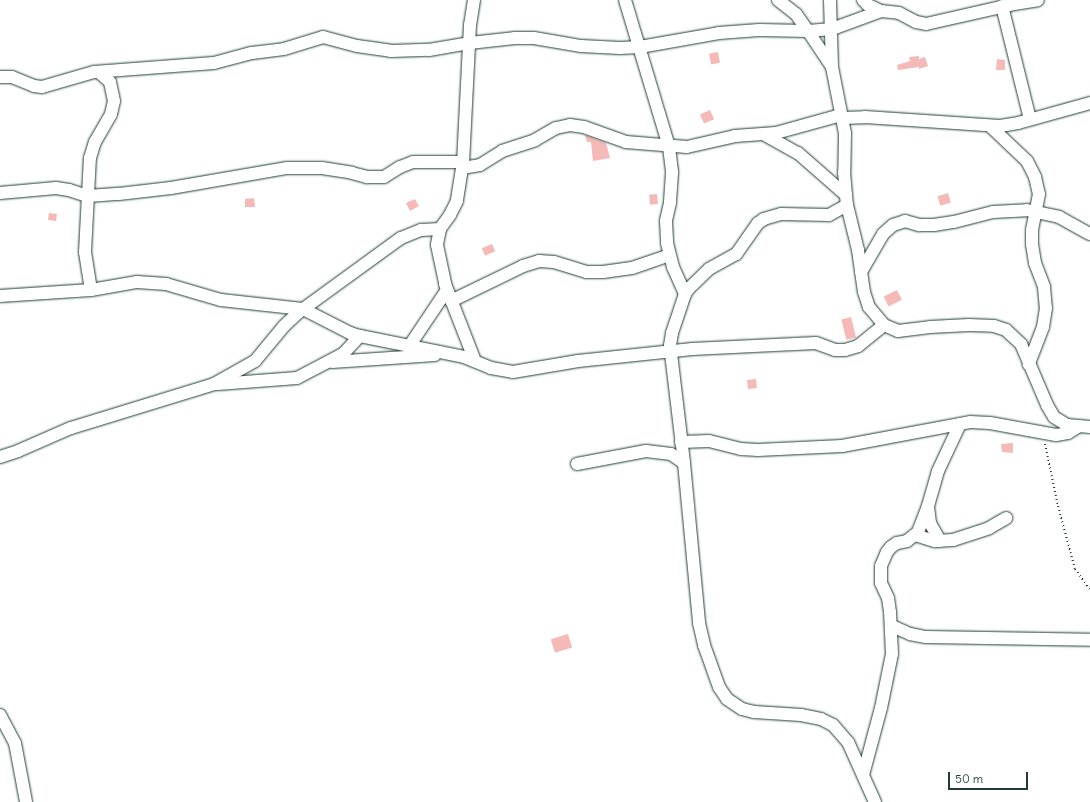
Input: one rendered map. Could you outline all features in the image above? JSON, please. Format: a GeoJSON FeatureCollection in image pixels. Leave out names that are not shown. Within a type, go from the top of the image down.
{"type":"FeatureCollection","features":[{"type":"Feature","properties":{"kind":"street"},"geometry":{"type":"LineString","coordinates":[[625,0],[669,147],[671,188],[666,232],[669,255],[685,294]]}},
{"type":"Feature","properties":{"kind":"street"},"geometry":{"type":"LineString","coordinates":[[778,0],[796,14],[832,67]]}},
{"type":"Feature","properties":{"kind":"street"},"geometry":{"type":"LineString","coordinates":[[830,0],[832,67],[846,140],[844,172],[847,200],[866,298],[874,315],[884,325],[898,331],[950,325],[1000,328],[1016,338],[1024,350],[1046,405],[1054,417],[1062,423],[1084,426]]}},
{"type":"Feature","properties":{"kind":"street"},"geometry":{"type":"LineString","coordinates":[[863,0],[868,5],[880,11],[899,13],[916,22],[926,24],[1010,3],[1038,0]]}},
{"type":"Feature","properties":{"kind":"street"},"geometry":{"type":"LineString","coordinates":[[471,2],[470,43],[462,165],[457,201],[440,230],[437,245],[447,290],[475,361]]}},
{"type":"Feature","properties":{"kind":"street"},"geometry":{"type":"LineString","coordinates":[[1010,3],[1030,119]]}},
{"type":"Feature","properties":{"kind":"street"},"geometry":{"type":"LineString","coordinates":[[0,77],[12,77],[34,86],[42,86],[82,74],[214,63],[252,53],[284,49],[323,37],[357,46],[391,51],[429,50],[495,39],[534,38],[581,46],[620,48],[742,30],[808,31],[832,29],[880,11]]}},
{"type":"Feature","properties":{"kind":"street"},"geometry":{"type":"LineString","coordinates":[[91,290],[85,252],[90,158],[92,149],[111,114],[114,101],[110,82],[99,72]]}},
{"type":"Feature","properties":{"kind":"street"},"geometry":{"type":"LineString","coordinates":[[0,193],[56,188],[69,190],[88,196],[152,191],[287,168],[322,168],[376,178],[384,177],[400,167],[413,162],[480,165],[502,151],[535,140],[556,128],[570,125],[584,127],[626,142],[669,147],[695,146],[735,136],[765,135],[842,117],[865,117],[990,126],[1010,125],[1090,103]]}},
{"type":"Feature","properties":{"kind":"street"},"geometry":{"type":"LineString","coordinates":[[990,126],[1021,153],[1032,169],[1040,194],[1032,230],[1032,244],[1035,263],[1044,287],[1046,308],[1043,327],[1030,364]]}},
{"type":"Feature","properties":{"kind":"street"},"geometry":{"type":"LineString","coordinates":[[765,135],[798,153],[847,200]]}},
{"type":"Feature","properties":{"kind":"street"},"geometry":{"type":"LineString","coordinates":[[847,200],[829,215],[776,214],[758,223],[736,254],[709,269],[694,282],[685,294],[670,339],[684,463],[699,623],[704,645],[722,693],[732,704],[748,711],[801,715],[827,722],[838,729],[848,742],[875,802]]}},
{"type":"Feature","properties":{"kind":"street"},"geometry":{"type":"LineString","coordinates":[[861,272],[883,234],[898,223],[905,221],[919,225],[934,225],[954,222],[994,212],[1021,210],[1037,211],[1059,217],[1090,234]]}},
{"type":"Feature","properties":{"kind":"street"},"geometry":{"type":"LineString","coordinates":[[0,457],[18,451],[71,428],[214,384],[255,361],[284,326],[303,309],[407,234],[421,230],[440,230]]}},
{"type":"Feature","properties":{"kind":"street"},"geometry":{"type":"LineString","coordinates":[[451,302],[524,266],[539,261],[554,262],[586,272],[603,272],[632,268],[669,255]]}},
{"type":"Feature","properties":{"kind":"street"},"geometry":{"type":"LineString","coordinates":[[0,296],[91,290],[128,283],[152,282],[181,287],[207,296],[233,302],[303,309],[350,333],[360,336],[410,345],[448,354],[475,361],[499,370],[520,372],[555,364],[672,351],[813,343],[835,350],[845,350],[858,346],[884,325]]}},
{"type":"Feature","properties":{"kind":"street"},"geometry":{"type":"LineString","coordinates":[[410,345],[447,290]]}},
{"type":"Feature","properties":{"kind":"street"},"geometry":{"type":"LineString","coordinates":[[214,384],[290,380],[330,362],[343,354],[360,336]]}},
{"type":"Feature","properties":{"kind":"street"},"geometry":{"type":"LineString","coordinates":[[330,362],[448,354]]}},
{"type":"Feature","properties":{"kind":"street"},"geometry":{"type":"LineString","coordinates":[[681,442],[709,442],[750,450],[827,448],[857,444],[960,424],[990,423],[1043,433],[1063,434],[1084,426]]}},
{"type":"Feature","properties":{"kind":"street"},"geometry":{"type":"LineString","coordinates":[[863,776],[877,728],[890,668],[892,626],[888,598],[881,582],[881,566],[886,552],[891,547],[896,543],[907,541],[921,528],[938,471],[960,424]]}},
{"type":"Feature","properties":{"kind":"street"},"geometry":{"type":"LineString","coordinates":[[577,464],[646,451],[671,454],[684,463]]}},
{"type":"Feature","properties":{"kind":"street"},"geometry":{"type":"LineString","coordinates":[[928,506],[930,523],[940,541]]}},
{"type":"Feature","properties":{"kind":"street"},"geometry":{"type":"LineString","coordinates":[[915,535],[940,541],[962,538],[989,528],[1006,518]]}},
{"type":"Feature","properties":{"kind":"street"},"geometry":{"type":"LineString","coordinates":[[892,626],[910,634],[926,637],[1090,640]]}},
{"type":"Feature","properties":{"kind":"street"},"geometry":{"type":"LineString","coordinates":[[0,715],[14,743],[26,802]]}},
{"type":"Feature","properties":{"kind":"path"},"geometry":{"type":"LineString","coordinates":[[1043,433],[1057,498],[1075,569],[1090,590]]}},
{"type":"Feature","properties":{"kind":"building"},"geometry":{"type":"Polygon","coordinates":[[[718,52],[720,63],[711,64],[709,54],[718,52]]]}},
{"type":"Feature","properties":{"kind":"building"},"geometry":{"type":"Polygon","coordinates":[[[919,56],[919,59],[925,57],[928,66],[919,69],[919,67],[898,70],[897,65],[910,61],[909,57],[919,56]]]}},
{"type":"Feature","properties":{"kind":"building"},"geometry":{"type":"Polygon","coordinates":[[[997,59],[1005,60],[1005,70],[996,70],[997,59]]]}},
{"type":"Feature","properties":{"kind":"building"},"geometry":{"type":"Polygon","coordinates":[[[710,110],[714,119],[704,124],[700,114],[710,110]]]}},
{"type":"Feature","properties":{"kind":"building"},"geometry":{"type":"Polygon","coordinates":[[[585,135],[606,143],[610,158],[593,161],[591,142],[587,142],[585,135]]]}},
{"type":"Feature","properties":{"kind":"building"},"geometry":{"type":"Polygon","coordinates":[[[948,193],[951,203],[940,206],[937,196],[948,193]]]}},
{"type":"Feature","properties":{"kind":"building"},"geometry":{"type":"Polygon","coordinates":[[[657,194],[658,204],[650,205],[649,195],[657,194]]]}},
{"type":"Feature","properties":{"kind":"building"},"geometry":{"type":"Polygon","coordinates":[[[254,198],[255,207],[245,207],[245,199],[254,198]]]}},
{"type":"Feature","properties":{"kind":"building"},"geometry":{"type":"Polygon","coordinates":[[[415,199],[419,206],[410,211],[406,203],[415,199]]]}},
{"type":"Feature","properties":{"kind":"building"},"geometry":{"type":"Polygon","coordinates":[[[49,213],[57,214],[56,221],[48,220],[49,213]]]}},
{"type":"Feature","properties":{"kind":"building"},"geometry":{"type":"Polygon","coordinates":[[[492,244],[495,251],[485,256],[482,248],[492,244]]]}},
{"type":"Feature","properties":{"kind":"building"},"geometry":{"type":"Polygon","coordinates":[[[897,290],[902,300],[889,307],[884,297],[897,290]]]}},
{"type":"Feature","properties":{"kind":"building"},"geometry":{"type":"Polygon","coordinates":[[[851,317],[856,337],[846,340],[841,319],[851,317]]]}},
{"type":"Feature","properties":{"kind":"building"},"geometry":{"type":"Polygon","coordinates":[[[756,379],[757,388],[748,389],[747,380],[756,379]]]}},
{"type":"Feature","properties":{"kind":"building"},"geometry":{"type":"Polygon","coordinates":[[[1013,443],[1013,453],[1002,452],[1001,444],[1013,443]]]}},
{"type":"Feature","properties":{"kind":"building"},"geometry":{"type":"Polygon","coordinates":[[[568,634],[572,647],[555,653],[551,639],[568,634]]]}}]}
